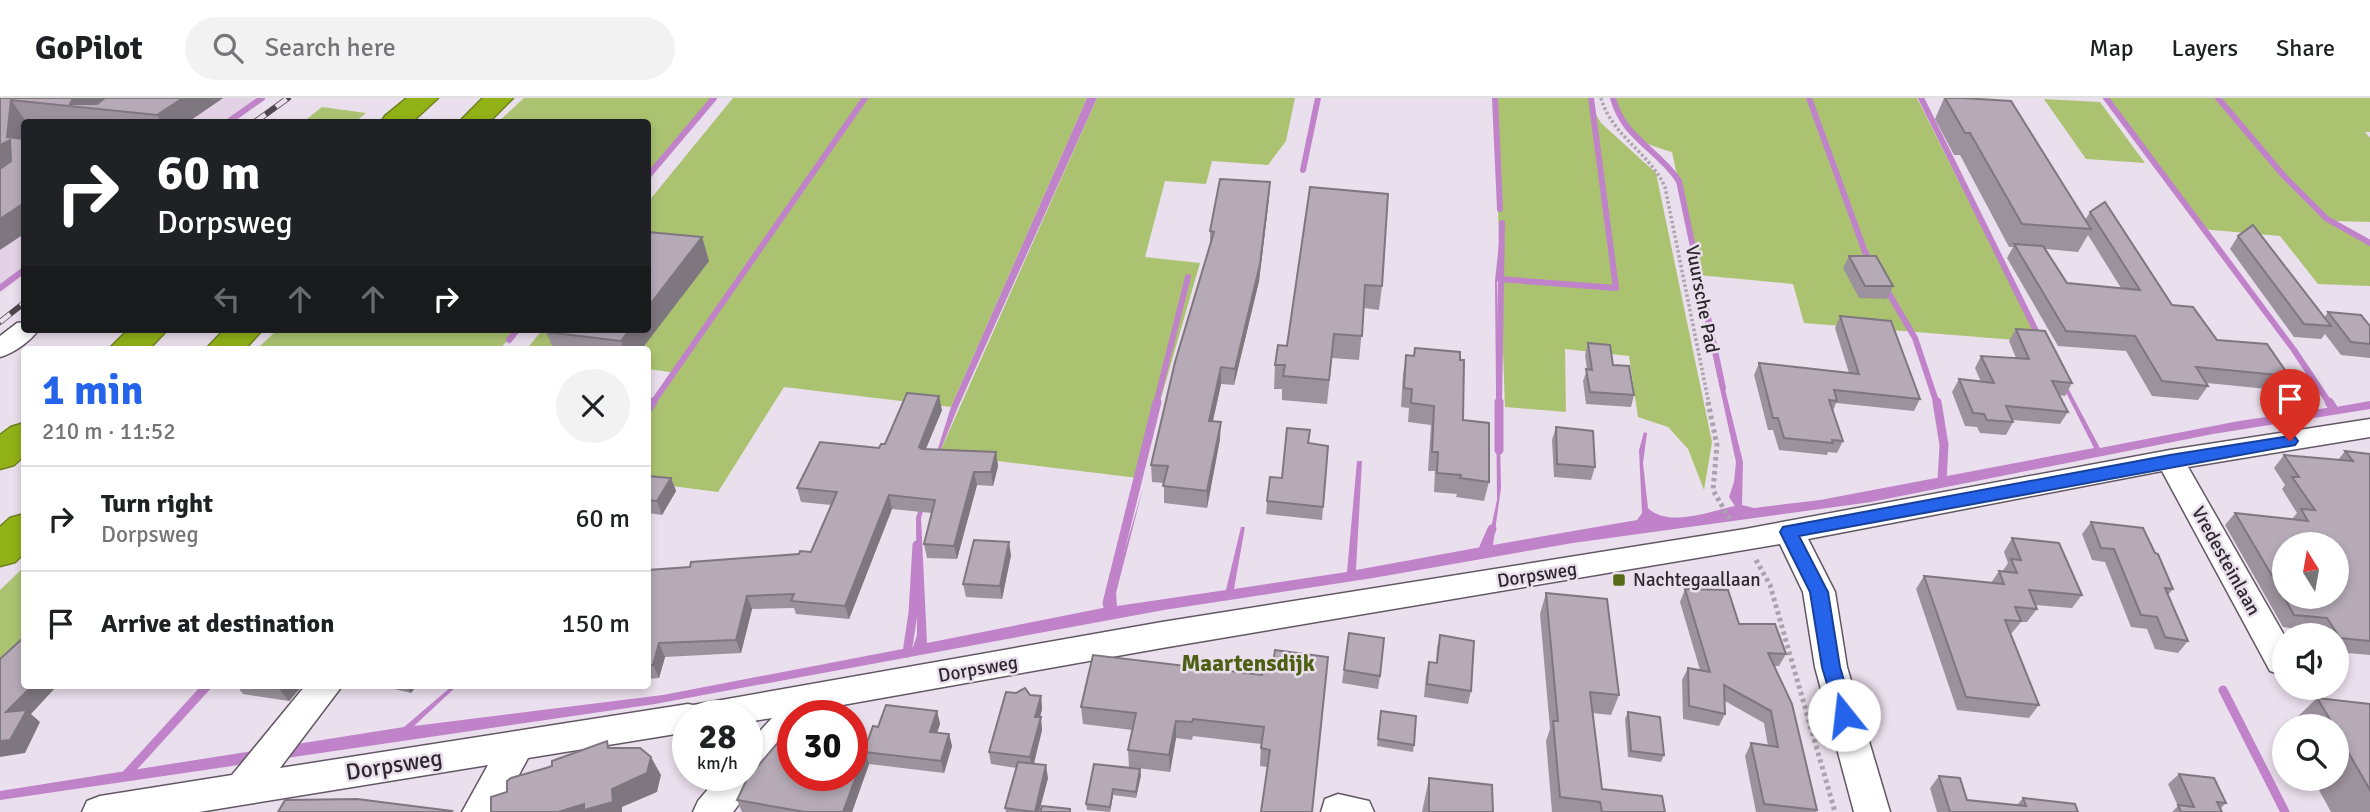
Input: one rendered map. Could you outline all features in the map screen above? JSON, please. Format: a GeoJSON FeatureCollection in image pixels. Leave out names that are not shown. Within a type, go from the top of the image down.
{"type":"FeatureCollection","features":[{"type":"Feature","properties":{"kind":"highway"},"geometry":{"type":"LineString","coordinates":[[399,119],[424,98]]}},
{"type":"Feature","properties":{"kind":"highway"},"geometry":{"type":"LineString","coordinates":[[475,119],[499,98]]}},
{"type":"Feature","properties":{"kind":"highway"},"geometry":{"type":"LineString","coordinates":[[131,346],[145,333]]}},
{"type":"Feature","properties":{"kind":"highway"},"geometry":{"type":"LineString","coordinates":[[227,346],[242,333]]}},
{"type":"Feature","properties":{"kind":"highway"},"geometry":{"type":"LineString","coordinates":[[0,456],[21,438]]}},
{"type":"Feature","properties":{"kind":"highway"},"geometry":{"type":"LineString","coordinates":[[0,551],[21,532]]}},
{"type":"Feature","properties":{"kind":"street"},"geometry":{"type":"LineString","coordinates":[[0,349],[21,333]]}},
{"type":"Feature","properties":{"kind":"street","name":"Dorpsweg"},"geometry":{"type":"LineString","coordinates":[[763,706],[1738,532],[1789,532],[2170,460],[2370,428]]}},
{"type":"Feature","properties":{"kind":"street","name":"Vredesteinlaan"},"geometry":{"type":"LineString","coordinates":[[2170,460],[2272,644]]}},
{"type":"Feature","properties":{"kind":"street"},"geometry":{"type":"LineString","coordinates":[[1789,532],[1819,592],[1831,667],[1872,812]]}},
{"type":"Feature","properties":{"kind":"street"},"geometry":{"type":"LineString","coordinates":[[242,789],[323,689]]}},
{"type":"Feature","properties":{"kind":"street"},"geometry":{"type":"LineString","coordinates":[[844,700],[845,693]]}},
{"type":"Feature","properties":{"kind":"street","name":"Dorpsweg"},"geometry":{"type":"LineString","coordinates":[[100,812],[183,806],[242,789],[672,721]]}},
{"type":"Feature","properties":{"kind":"street"},"geometry":{"type":"LineString","coordinates":[[763,751],[777,736]]}},
{"type":"Feature","properties":{"kind":"street"},"geometry":{"type":"LineString","coordinates":[[480,812],[516,747]]}},
{"type":"Feature","properties":{"kind":"street"},"geometry":{"type":"LineString","coordinates":[[711,812],[729,791]]}},
{"type":"Feature","properties":{"kind":"path","name":"Vuursche Pad"},"geometry":{"type":"LineString","coordinates":[[1601,98],[1602,111],[1612,127],[1647,155],[1661,173],[1717,445],[1713,490],[1770,585],[1835,812]]}},
{"type":"Feature","properties":{"kind":"shaded area"},"geometry":{"type":"Polygon","coordinates":[[[36,98],[262,98],[233,119],[21,119],[21,277],[0,293],[0,120],[36,98]]]}},
{"type":"Feature","properties":{"kind":"shaded area"},"geometry":{"type":"Polygon","coordinates":[[[1087,98],[1097,98],[939,454],[921,518],[927,643],[1108,607],[1143,488],[1116,593],[1117,606],[1226,590],[1241,527],[1245,527],[1234,589],[1347,572],[1357,461],[1362,461],[1356,570],[1487,546],[1497,500],[1495,281],[1499,244],[1501,265],[1497,282],[1501,488],[1493,545],[1637,520],[1642,513],[1639,450],[1644,432],[1647,433],[1643,463],[1648,508],[1656,514],[1678,517],[1735,506],[1729,497],[1736,462],[1704,315],[1707,316],[1743,462],[1742,505],[1754,508],[1820,500],[2094,448],[2042,345],[2045,345],[2100,448],[2239,421],[2333,407],[2316,387],[2336,407],[2370,401],[2370,409],[2213,434],[1871,502],[1573,543],[1373,578],[1164,610],[655,704],[0,800],[0,791],[404,727],[448,689],[454,689],[414,726],[663,695],[913,647],[917,635],[916,518],[951,407],[1087,98]]]}},
{"type":"Feature","properties":{"kind":"green space"},"geometry":{"type":"Polygon","coordinates":[[[524,98],[715,98],[651,173],[651,119],[501,119],[524,98]]]}},
{"type":"Feature","properties":{"kind":"green space"},"geometry":{"type":"Polygon","coordinates":[[[733,98],[1087,98],[951,407],[784,387],[718,492],[651,483],[651,410],[676,373],[651,369],[651,346],[529,346],[540,333],[651,333],[651,198],[733,98]]]}},
{"type":"Feature","properties":{"kind":"green space"},"geometry":{"type":"Polygon","coordinates":[[[1097,98],[1295,98],[1286,141],[1268,165],[1212,161],[1206,184],[1165,181],[1145,257],[1200,263],[1138,478],[939,454],[1097,98]]]}},
{"type":"Feature","properties":{"kind":"green space"},"geometry":{"type":"Polygon","coordinates":[[[1494,98],[1592,98],[1595,113],[1601,123],[1656,173],[1712,442],[1704,490],[1688,449],[1668,427],[1638,417],[1629,356],[1565,349],[1566,412],[1505,407],[1494,98]]]}},
{"type":"Feature","properties":{"kind":"green space"},"geometry":{"type":"Polygon","coordinates":[[[1613,98],[1917,98],[2040,342],[1804,323],[1793,284],[1698,275],[1672,152],[1649,145],[1632,135],[1620,121],[1613,98]]]}},
{"type":"Feature","properties":{"kind":"green space"},"geometry":{"type":"Polygon","coordinates":[[[2106,98],[2370,98],[2370,132],[2365,132],[2370,138],[2370,222],[2334,221],[2370,244],[2370,286],[2318,284],[2280,236],[2201,229],[2106,98]]]}},
{"type":"Feature","properties":{"kind":"green space"},"geometry":{"type":"Polygon","coordinates":[[[2044,99],[2100,102],[2145,163],[2086,159],[2044,99]]]}},
{"type":"Feature","properties":{"kind":"green space"},"geometry":{"type":"Polygon","coordinates":[[[322,107],[366,113],[359,119],[307,119],[322,107]]]}},
{"type":"Feature","properties":{"kind":"green space"},"geometry":{"type":"Polygon","coordinates":[[[274,333],[514,333],[502,346],[260,346],[274,333]]]}},
{"type":"Feature","properties":{"kind":"green space"},"geometry":{"type":"Polygon","coordinates":[[[21,570],[21,644],[0,664],[0,590],[21,570]]]}},
{"type":"Feature","properties":{"kind":"building"},"geometry":{"type":"Polygon","coordinates":[[[0,98],[73,98],[70,104],[97,104],[105,98],[183,98],[157,115],[11,100],[7,137],[21,139],[21,205],[0,219],[0,169],[11,161],[10,140],[0,145],[0,98]]]}},
{"type":"Feature","properties":{"kind":"building"},"geometry":{"type":"Polygon","coordinates":[[[1945,98],[2011,101],[2091,229],[2022,224],[1970,133],[1965,133],[1945,98]]]}},
{"type":"Feature","properties":{"kind":"building"},"geometry":{"type":"Polygon","coordinates":[[[1220,179],[1270,182],[1260,264],[1235,369],[1221,367],[1209,421],[1221,422],[1207,491],[1163,486],[1168,466],[1151,465],[1175,362],[1214,232],[1210,231],[1220,179]]]}},
{"type":"Feature","properties":{"kind":"building"},"geometry":{"type":"Polygon","coordinates":[[[1310,187],[1388,194],[1382,286],[1365,285],[1362,336],[1334,334],[1329,380],[1283,376],[1285,365],[1275,365],[1278,345],[1287,346],[1310,187]]]}},
{"type":"Feature","properties":{"kind":"building"},"geometry":{"type":"Polygon","coordinates":[[[2105,202],[2172,305],[2193,307],[2217,340],[2267,344],[2289,376],[2196,367],[2208,386],[2162,381],[2135,336],[2066,331],[2014,244],[2043,246],[2067,283],[2140,290],[2090,212],[2105,202]]]}},
{"type":"Feature","properties":{"kind":"building"},"geometry":{"type":"Polygon","coordinates":[[[2253,225],[2331,326],[2304,324],[2238,236],[2253,225]]]}},
{"type":"Feature","properties":{"kind":"building"},"geometry":{"type":"Polygon","coordinates":[[[651,232],[702,237],[651,303],[651,232]]]}},
{"type":"Feature","properties":{"kind":"building"},"geometry":{"type":"Polygon","coordinates":[[[1849,256],[1876,256],[1893,286],[1865,286],[1849,256]]]}},
{"type":"Feature","properties":{"kind":"building"},"geometry":{"type":"Polygon","coordinates":[[[2328,312],[2361,315],[2370,326],[2370,344],[2351,342],[2328,312]]]}},
{"type":"Feature","properties":{"kind":"building"},"geometry":{"type":"Polygon","coordinates":[[[1840,316],[1891,321],[1920,399],[1834,390],[1837,401],[1829,400],[1843,441],[1832,440],[1833,443],[1784,438],[1778,418],[1773,418],[1759,363],[1859,374],[1840,316]]]}},
{"type":"Feature","properties":{"kind":"building"},"geometry":{"type":"Polygon","coordinates":[[[2016,329],[2045,331],[2072,383],[2052,381],[2068,412],[2006,406],[2013,422],[1987,420],[1984,414],[1973,413],[1959,379],[1994,383],[1981,356],[2029,359],[2016,329]]]}},
{"type":"Feature","properties":{"kind":"building"},"geometry":{"type":"Polygon","coordinates":[[[554,333],[627,333],[621,341],[554,333]]]}},
{"type":"Feature","properties":{"kind":"building"},"geometry":{"type":"Polygon","coordinates":[[[1588,343],[1610,345],[1613,365],[1629,366],[1634,395],[1590,392],[1586,369],[1592,370],[1588,343]]]}},
{"type":"Feature","properties":{"kind":"building"},"geometry":{"type":"Polygon","coordinates":[[[1415,348],[1460,352],[1460,360],[1464,360],[1463,420],[1489,423],[1489,482],[1460,478],[1461,475],[1437,473],[1438,452],[1432,452],[1434,406],[1411,403],[1412,389],[1404,388],[1406,355],[1414,356],[1415,348]]]}},
{"type":"Feature","properties":{"kind":"building"},"geometry":{"type":"Polygon","coordinates":[[[907,393],[939,396],[919,447],[922,449],[996,452],[991,472],[974,472],[954,546],[924,544],[935,500],[889,495],[845,606],[791,601],[794,594],[747,596],[736,640],[659,643],[651,665],[651,570],[690,567],[691,562],[811,552],[837,492],[797,488],[820,442],[879,448],[881,444],[885,444],[907,393]]]}},
{"type":"Feature","properties":{"kind":"building"},"geometry":{"type":"Polygon","coordinates":[[[1556,427],[1593,431],[1595,467],[1557,464],[1556,427]]]}},
{"type":"Feature","properties":{"kind":"building"},"geometry":{"type":"Polygon","coordinates":[[[1287,428],[1310,430],[1308,443],[1328,446],[1323,507],[1267,501],[1270,477],[1282,478],[1287,428]]]}},
{"type":"Feature","properties":{"kind":"building"},"geometry":{"type":"Polygon","coordinates":[[[2345,451],[2370,454],[2370,641],[2349,639],[2349,623],[2330,623],[2327,618],[2294,615],[2291,609],[2349,609],[2349,532],[2272,532],[2272,576],[2235,513],[2308,521],[2301,509],[2315,510],[2292,477],[2299,477],[2284,455],[2353,461],[2345,451]]]}},
{"type":"Feature","properties":{"kind":"building"},"geometry":{"type":"Polygon","coordinates":[[[651,476],[671,478],[657,501],[651,500],[651,476]]]}},
{"type":"Feature","properties":{"kind":"building"},"geometry":{"type":"Polygon","coordinates":[[[2091,522],[2143,528],[2173,589],[2165,588],[2188,641],[2165,637],[2157,617],[2141,615],[2114,549],[2101,548],[2091,522]]]}},
{"type":"Feature","properties":{"kind":"building"},"geometry":{"type":"Polygon","coordinates":[[[2012,538],[2059,543],[2082,595],[2029,590],[2037,609],[2015,607],[2021,621],[2005,620],[2039,705],[1966,697],[1924,576],[2004,584],[1999,571],[2017,573],[2011,559],[2021,560],[2012,538]]]}},
{"type":"Feature","properties":{"kind":"building"},"geometry":{"type":"Polygon","coordinates":[[[974,540],[1009,542],[1000,586],[963,584],[974,540]]]}},
{"type":"Feature","properties":{"kind":"building"},"geometry":{"type":"Polygon","coordinates":[[[1685,589],[1728,590],[1739,624],[1775,624],[1786,654],[1768,653],[1792,704],[1817,810],[1764,804],[1751,743],[1778,747],[1771,711],[1724,685],[1725,714],[1689,706],[1688,668],[1710,672],[1685,589]]]}},
{"type":"Feature","properties":{"kind":"building"},"geometry":{"type":"Polygon","coordinates":[[[1546,593],[1607,599],[1619,695],[1590,692],[1602,789],[1662,796],[1665,812],[1602,812],[1600,802],[1560,797],[1553,721],[1558,721],[1546,593]]]}},
{"type":"Feature","properties":{"kind":"building"},"geometry":{"type":"Polygon","coordinates":[[[1349,633],[1384,638],[1380,676],[1344,670],[1349,633]]]}},
{"type":"Feature","properties":{"kind":"building"},"geometry":{"type":"Polygon","coordinates":[[[1440,635],[1474,641],[1471,691],[1427,684],[1429,662],[1437,663],[1440,635]]]}},
{"type":"Feature","properties":{"kind":"building"},"geometry":{"type":"Polygon","coordinates":[[[21,640],[21,689],[29,689],[6,712],[27,710],[10,740],[0,741],[0,659],[21,640]]]}},
{"type":"Feature","properties":{"kind":"building"},"geometry":{"type":"Polygon","coordinates":[[[1275,650],[1328,657],[1312,812],[1261,812],[1270,750],[1261,748],[1264,727],[1193,719],[1192,722],[1176,721],[1169,755],[1128,750],[1136,713],[1081,707],[1093,655],[1262,675],[1263,669],[1272,671],[1275,650]]]}},
{"type":"Feature","properties":{"kind":"building"},"geometry":{"type":"Polygon","coordinates":[[[1025,688],[1030,695],[1041,696],[1035,717],[1041,717],[1030,757],[989,752],[1006,692],[1016,693],[1025,688]]]}},
{"type":"Feature","properties":{"kind":"building"},"geometry":{"type":"Polygon","coordinates":[[[2318,700],[2370,704],[2370,790],[2349,754],[2349,714],[2327,714],[2318,700]]]}},
{"type":"Feature","properties":{"kind":"building"},"geometry":{"type":"Polygon","coordinates":[[[886,705],[937,711],[930,732],[949,734],[941,761],[868,752],[868,740],[873,726],[878,727],[886,705]]]}},
{"type":"Feature","properties":{"kind":"building"},"geometry":{"type":"Polygon","coordinates":[[[1381,711],[1416,716],[1414,745],[1378,739],[1381,711]]]}},
{"type":"Feature","properties":{"kind":"building"},"geometry":{"type":"Polygon","coordinates":[[[1628,712],[1660,717],[1664,755],[1631,751],[1628,712]]]}},
{"type":"Feature","properties":{"kind":"building"},"geometry":{"type":"Polygon","coordinates":[[[607,741],[608,748],[640,748],[651,757],[647,773],[612,789],[613,802],[584,810],[584,804],[558,812],[491,812],[491,797],[507,792],[507,781],[511,778],[552,766],[552,761],[607,741]]]}},
{"type":"Feature","properties":{"kind":"building"},"geometry":{"type":"Polygon","coordinates":[[[777,744],[777,791],[851,791],[843,812],[805,812],[737,800],[741,791],[763,791],[763,760],[777,744]]]}},
{"type":"Feature","properties":{"kind":"building"},"geometry":{"type":"Polygon","coordinates":[[[1018,762],[1046,765],[1035,812],[1005,808],[1018,762]]]}},
{"type":"Feature","properties":{"kind":"building"},"geometry":{"type":"Polygon","coordinates":[[[1094,764],[1140,769],[1136,792],[1113,789],[1110,807],[1086,804],[1094,764]]]}},
{"type":"Feature","properties":{"kind":"building"},"geometry":{"type":"Polygon","coordinates":[[[2179,774],[2214,778],[2226,803],[2217,802],[2222,812],[2181,812],[2178,805],[2194,807],[2179,774]]]}},
{"type":"Feature","properties":{"kind":"building"},"geometry":{"type":"Polygon","coordinates":[[[1939,776],[1960,778],[1967,800],[2026,806],[2023,798],[2075,804],[2078,812],[1950,812],[1939,776]]]}},
{"type":"Feature","properties":{"kind":"building"},"geometry":{"type":"Polygon","coordinates":[[[1429,778],[1492,785],[1493,812],[1429,812],[1429,778]]]}},
{"type":"Feature","properties":{"kind":"building"},"geometry":{"type":"Polygon","coordinates":[[[357,799],[452,811],[278,812],[285,800],[357,799]]]}},
{"type":"Feature","properties":{"kind":"building"},"geometry":{"type":"Polygon","coordinates":[[[1042,806],[1070,809],[1070,812],[1040,812],[1042,806]]]}},
{"type":"Feature","properties":{"kind":"waterway"},"geometry":{"type":"LineString","coordinates":[[232,119],[262,98]]}},
{"type":"Feature","properties":{"kind":"waterway"},"geometry":{"type":"LineString","coordinates":[[651,172],[714,98]]}},
{"type":"Feature","properties":{"kind":"waterway"},"geometry":{"type":"LineString","coordinates":[[652,404],[865,98]]}},
{"type":"Feature","properties":{"kind":"waterway"},"geometry":{"type":"LineString","coordinates":[[1303,170],[1318,98]]}},
{"type":"Feature","properties":{"kind":"waterway"},"geometry":{"type":"LineString","coordinates":[[1495,98],[1500,209]]}},
{"type":"Feature","properties":{"kind":"waterway"},"geometry":{"type":"LineString","coordinates":[[1501,279],[1616,288],[1591,98]]}},
{"type":"Feature","properties":{"kind":"waterway"},"geometry":{"type":"LineString","coordinates":[[1613,98],[1625,124],[1679,181],[1723,388]]}},
{"type":"Feature","properties":{"kind":"waterway"},"geometry":{"type":"LineString","coordinates":[[1809,98],[1865,252],[1873,265]]}},
{"type":"Feature","properties":{"kind":"waterway"},"geometry":{"type":"LineString","coordinates":[[1921,98],[2039,337]]}},
{"type":"Feature","properties":{"kind":"waterway"},"geometry":{"type":"LineString","coordinates":[[2106,98],[2294,350],[2330,404]]}},
{"type":"Feature","properties":{"kind":"waterway"},"geometry":{"type":"LineString","coordinates":[[2218,98],[2284,176],[2327,219],[2370,243]]}},
{"type":"Feature","properties":{"kind":"waterway"},"geometry":{"type":"LineString","coordinates":[[1501,279],[1502,223]]}},
{"type":"Feature","properties":{"kind":"waterway"},"geometry":{"type":"LineString","coordinates":[[0,288],[21,272]]}},
{"type":"Feature","properties":{"kind":"waterway"},"geometry":{"type":"LineString","coordinates":[[1156,404],[1188,277]]}},
{"type":"Feature","properties":{"kind":"waterway"},"geometry":{"type":"LineString","coordinates":[[1499,404],[1501,279]]}},
{"type":"Feature","properties":{"kind":"waterway"},"geometry":{"type":"LineString","coordinates":[[1884,285],[1915,338],[1937,404]]}},
{"type":"Feature","properties":{"kind":"waterway"},"geometry":{"type":"LineString","coordinates":[[509,340],[515,333]]}},
{"type":"Feature","properties":{"kind":"waterway"},"geometry":{"type":"LineString","coordinates":[[1109,611],[1107,603],[1157,402]]}},
{"type":"Feature","properties":{"kind":"waterway"},"geometry":{"type":"LineString","coordinates":[[1937,402],[1944,445],[1942,481]]}},
{"type":"Feature","properties":{"kind":"waterway"},"geometry":{"type":"LineString","coordinates":[[2329,402],[2333,408]]}},
{"type":"Feature","properties":{"kind":"waterway"},"geometry":{"type":"LineString","coordinates":[[1499,404],[1499,450]]}},
{"type":"Feature","properties":{"kind":"waterway"},"geometry":{"type":"LineString","coordinates":[[1481,554],[1492,529]]}},
{"type":"Feature","properties":{"kind":"waterway"},"geometry":{"type":"LineString","coordinates":[[907,653],[913,613],[917,545]]}},
{"type":"Feature","properties":{"kind":"waterway"},"geometry":{"type":"LineString","coordinates":[[125,776],[204,689]]}},
{"type":"Feature","properties":{"kind":"waterway"},"geometry":{"type":"LineString","coordinates":[[2223,690],[2285,812]]}},
{"type":"Feature","properties":{"kind":"railway"},"geometry":{"type":"LineString","coordinates":[[259,119],[288,98]]}},
{"type":"Feature","properties":{"kind":"railway"},"geometry":{"type":"LineString","coordinates":[[0,322],[21,305]]}},
{"type":"Feature","properties":{"kind":"place","name":"Nachtegaallaan"},"geometry":{"type":"Point","coordinates":[1619,580]}},
{"type":"Feature","properties":{"kind":"district","name":"Maartensdijk"},"geometry":{"type":"Point","coordinates":[1248,663]}},
{"type":"Feature","properties":{"kind":"route"},"geometry":{"type":"LineString","coordinates":[[1844,715],[1831,667],[1819,592],[1789,532],[2170,460],[2290,441]]}}]}
